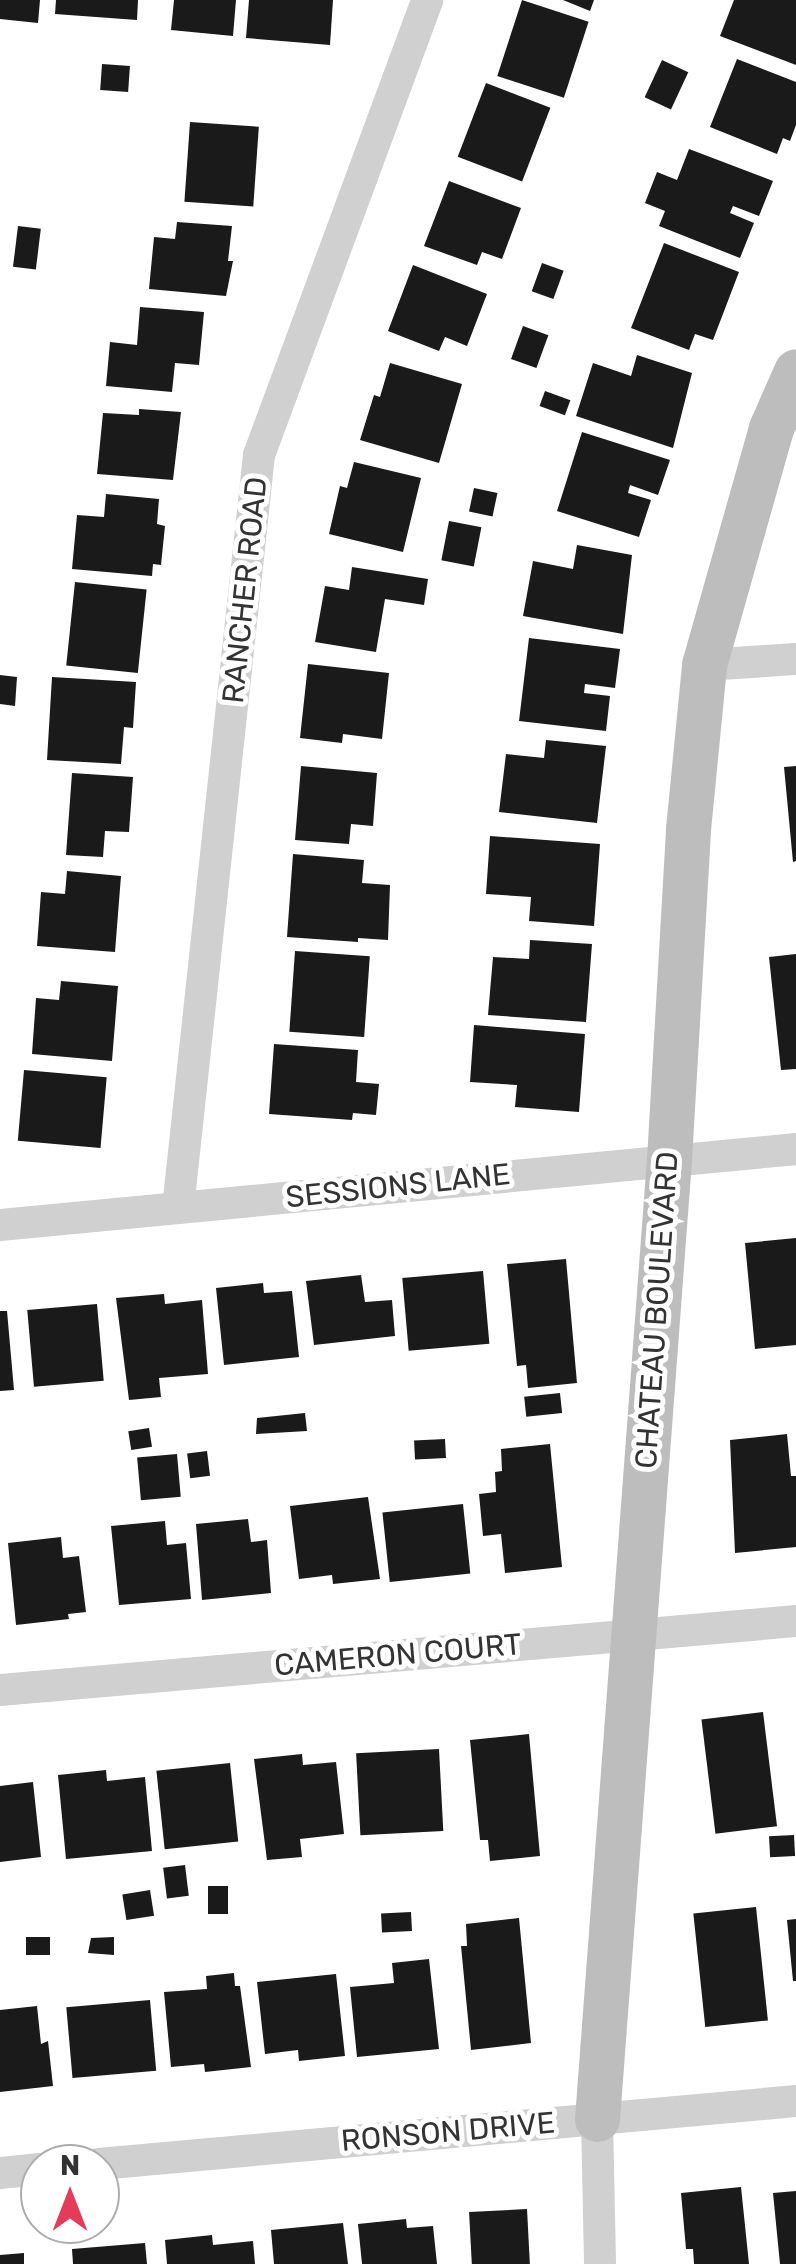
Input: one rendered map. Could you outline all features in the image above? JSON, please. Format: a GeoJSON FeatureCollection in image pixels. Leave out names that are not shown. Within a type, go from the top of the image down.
{"type":"FeatureCollection","features":[{"type":"Feature","properties":{"kind":"street","name":"RANCHER ROAD"},"geometry":{"type":"LineString","coordinates":[[178,1208],[260,455],[426,0]]}},
{"type":"Feature","properties":{"kind":"street","name":"CHATEAU BOULEVARD"},"geometry":{"type":"LineString","coordinates":[[600,2264],[596,2119],[668,1160],[688,830],[704,665],[771,428],[796,371]]}},
{"type":"Feature","properties":{"kind":"street"},"geometry":{"type":"LineString","coordinates":[[704,665],[796,659]]}},
{"type":"Feature","properties":{"kind":"street","name":"SESSIONS LANE"},"geometry":{"type":"LineString","coordinates":[[0,1225],[796,1149]]}},
{"type":"Feature","properties":{"kind":"street","name":"CAMERON COURT"},"geometry":{"type":"LineString","coordinates":[[0,1690],[796,1621]]}},
{"type":"Feature","properties":{"kind":"street","name":"RONSON DRIVE"},"geometry":{"type":"LineString","coordinates":[[120,2162],[796,2102]]}},
{"type":"Feature","properties":{"kind":"building"},"geometry":{"type":"Polygon","coordinates":[[[0,0],[40,0],[38,23],[0,19],[0,0]]]}},
{"type":"Feature","properties":{"kind":"building"},"geometry":{"type":"Polygon","coordinates":[[[56,0],[138,0],[137,20],[55,14],[56,0]]]}},
{"type":"Feature","properties":{"kind":"building"},"geometry":{"type":"Polygon","coordinates":[[[174,0],[236,0],[233,36],[171,30],[174,0]]]}},
{"type":"Feature","properties":{"kind":"building"},"geometry":{"type":"Polygon","coordinates":[[[249,0],[333,0],[330,45],[246,38],[249,0]]]}},
{"type":"Feature","properties":{"kind":"building"},"geometry":{"type":"Polygon","coordinates":[[[522,0],[589,22],[564,98],[497,76],[522,0]]]}},
{"type":"Feature","properties":{"kind":"building"},"geometry":{"type":"Polygon","coordinates":[[[563,0],[594,0],[590,11],[563,0]]]}},
{"type":"Feature","properties":{"kind":"building"},"geometry":{"type":"Polygon","coordinates":[[[734,0],[796,0],[796,65],[720,36],[734,0]]]}},
{"type":"Feature","properties":{"kind":"building"},"geometry":{"type":"Polygon","coordinates":[[[737,59],[796,82],[796,125],[790,141],[783,138],[777,154],[710,127],[737,59]]]}},
{"type":"Feature","properties":{"kind":"building"},"geometry":{"type":"Polygon","coordinates":[[[662,60],[688,72],[671,109],[645,97],[662,60]]]}},
{"type":"Feature","properties":{"kind":"building"},"geometry":{"type":"Polygon","coordinates":[[[102,64],[130,66],[128,92],[100,90],[102,64]]]}},
{"type":"Feature","properties":{"kind":"building"},"geometry":{"type":"Polygon","coordinates":[[[486,83],[550,108],[522,181],[458,157],[486,83]]]}},
{"type":"Feature","properties":{"kind":"building"},"geometry":{"type":"Polygon","coordinates":[[[190,122],[259,127],[253,207],[184,202],[190,122]]]}},
{"type":"Feature","properties":{"kind":"building"},"geometry":{"type":"Polygon","coordinates":[[[689,149],[773,181],[759,216],[733,206],[730,213],[754,223],[740,258],[659,226],[665,211],[645,203],[657,172],[677,180],[689,149]]]}},
{"type":"Feature","properties":{"kind":"building"},"geometry":{"type":"Polygon","coordinates":[[[449,181],[521,208],[502,259],[482,252],[477,265],[424,246],[449,181]]]}},
{"type":"Feature","properties":{"kind":"building"},"geometry":{"type":"Polygon","coordinates":[[[177,222],[232,226],[228,261],[233,261],[226,296],[149,289],[154,237],[175,239],[177,222]]]}},
{"type":"Feature","properties":{"kind":"building"},"geometry":{"type":"Polygon","coordinates":[[[18,226],[41,229],[36,269],[13,267],[18,226]]]}},
{"type":"Feature","properties":{"kind":"building"},"geometry":{"type":"Polygon","coordinates":[[[664,243],[739,272],[713,340],[695,334],[689,350],[631,328],[664,243]]]}},
{"type":"Feature","properties":{"kind":"building"},"geometry":{"type":"Polygon","coordinates":[[[542,263],[564,271],[553,299],[532,291],[542,263]]]}},
{"type":"Feature","properties":{"kind":"building"},"geometry":{"type":"Polygon","coordinates":[[[413,265],[487,294],[467,346],[445,337],[439,351],[388,331],[413,265]]]}},
{"type":"Feature","properties":{"kind":"building"},"geometry":{"type":"Polygon","coordinates":[[[140,307],[204,312],[199,365],[175,363],[172,392],[106,386],[110,342],[137,345],[140,307]]]}},
{"type":"Feature","properties":{"kind":"building"},"geometry":{"type":"Polygon","coordinates":[[[523,326],[548,335],[536,368],[511,359],[523,326]]]}},
{"type":"Feature","properties":{"kind":"building"},"geometry":{"type":"Polygon","coordinates":[[[637,355],[692,373],[673,448],[576,416],[593,363],[631,376],[637,355]]]}},
{"type":"Feature","properties":{"kind":"building"},"geometry":{"type":"Polygon","coordinates":[[[390,363],[462,384],[439,463],[360,440],[374,395],[380,397],[390,363]]]}},
{"type":"Feature","properties":{"kind":"building"},"geometry":{"type":"Polygon","coordinates":[[[545,391],[570,400],[565,415],[540,406],[545,391]]]}},
{"type":"Feature","properties":{"kind":"building"},"geometry":{"type":"Polygon","coordinates":[[[139,409],[181,412],[173,480],[97,474],[103,413],[139,415],[139,409]]]}},
{"type":"Feature","properties":{"kind":"building"},"geometry":{"type":"Polygon","coordinates":[[[582,432],[670,460],[658,495],[630,485],[628,493],[651,500],[639,537],[557,511],[582,432]]]}},
{"type":"Feature","properties":{"kind":"building"},"geometry":{"type":"Polygon","coordinates":[[[354,462],[421,478],[403,552],[329,534],[340,486],[347,488],[354,462]]]}},
{"type":"Feature","properties":{"kind":"building"},"geometry":{"type":"Polygon","coordinates":[[[474,488],[497,493],[492,516],[469,511],[474,488]]]}},
{"type":"Feature","properties":{"kind":"building"},"geometry":{"type":"Polygon","coordinates":[[[106,494],[159,499],[157,524],[165,526],[161,565],[153,564],[152,576],[72,569],[77,515],[104,517],[106,494]]]}},
{"type":"Feature","properties":{"kind":"building"},"geometry":{"type":"Polygon","coordinates":[[[449,521],[481,527],[474,567],[441,560],[449,521]]]}},
{"type":"Feature","properties":{"kind":"building"},"geometry":{"type":"Polygon","coordinates":[[[577,545],[632,555],[623,634],[523,616],[533,561],[573,569],[577,545]]]}},
{"type":"Feature","properties":{"kind":"building"},"geometry":{"type":"Polygon","coordinates":[[[352,567],[428,579],[424,605],[385,599],[376,652],[315,642],[325,586],[349,590],[352,567]]]}},
{"type":"Feature","properties":{"kind":"building"},"geometry":{"type":"Polygon","coordinates":[[[75,582],[147,590],[138,673],[66,666],[75,582]]]}},
{"type":"Feature","properties":{"kind":"building"},"geometry":{"type":"Polygon","coordinates":[[[529,638],[620,649],[615,688],[585,684],[584,693],[610,696],[606,731],[519,721],[529,638]]]}},
{"type":"Feature","properties":{"kind":"building"},"geometry":{"type":"Polygon","coordinates":[[[308,664],[389,673],[382,739],[343,734],[342,743],[300,738],[308,664]]]}},
{"type":"Feature","properties":{"kind":"building"},"geometry":{"type":"Polygon","coordinates":[[[0,675],[17,677],[15,706],[0,704],[0,675]]]}},
{"type":"Feature","properties":{"kind":"building"},"geometry":{"type":"Polygon","coordinates":[[[52,677],[136,682],[133,728],[124,727],[121,764],[47,760],[52,677]]]}},
{"type":"Feature","properties":{"kind":"building"},"geometry":{"type":"Polygon","coordinates":[[[546,740],[606,746],[597,823],[499,812],[506,754],[544,758],[546,740]]]}},
{"type":"Feature","properties":{"kind":"building"},"geometry":{"type":"Polygon","coordinates":[[[301,766],[377,773],[373,826],[351,824],[349,844],[295,840],[301,766]]]}},
{"type":"Feature","properties":{"kind":"building"},"geometry":{"type":"Polygon","coordinates":[[[796,766],[796,861],[793,862],[784,767],[796,766]]]}},
{"type":"Feature","properties":{"kind":"building"},"geometry":{"type":"Polygon","coordinates":[[[72,773],[133,777],[129,832],[105,831],[103,857],[66,855],[72,773]]]}},
{"type":"Feature","properties":{"kind":"building"},"geometry":{"type":"Polygon","coordinates":[[[490,836],[600,844],[594,926],[529,921],[531,897],[486,894],[490,836]]]}},
{"type":"Feature","properties":{"kind":"building"},"geometry":{"type":"Polygon","coordinates":[[[293,854],[364,860],[362,883],[390,885],[388,940],[287,937],[293,854]]]}},
{"type":"Feature","properties":{"kind":"building"},"geometry":{"type":"Polygon","coordinates":[[[67,871],[121,876],[115,952],[37,946],[41,892],[65,894],[67,871]]]}},
{"type":"Feature","properties":{"kind":"building"},"geometry":{"type":"Polygon","coordinates":[[[530,940],[592,944],[586,1022],[488,1015],[493,957],[529,959],[530,940]]]}},
{"type":"Feature","properties":{"kind":"building"},"geometry":{"type":"Polygon","coordinates":[[[295,951],[370,956],[364,1037],[289,1032],[295,951]]]}},
{"type":"Feature","properties":{"kind":"building"},"geometry":{"type":"Polygon","coordinates":[[[796,954],[796,1069],[781,1070],[769,957],[796,954]]]}},
{"type":"Feature","properties":{"kind":"building"},"geometry":{"type":"Polygon","coordinates":[[[61,981],[118,986],[112,1061],[32,1054],[36,998],[59,1000],[61,981]]]}},
{"type":"Feature","properties":{"kind":"building"},"geometry":{"type":"Polygon","coordinates":[[[474,1025],[585,1034],[579,1112],[515,1107],[517,1085],[470,1082],[474,1025]]]}},
{"type":"Feature","properties":{"kind":"building"},"geometry":{"type":"Polygon","coordinates":[[[274,1044],[358,1050],[356,1082],[379,1084],[376,1115],[353,1113],[352,1120],[269,1114],[274,1044]]]}},
{"type":"Feature","properties":{"kind":"building"},"geometry":{"type":"Polygon","coordinates":[[[24,1070],[107,1077],[100,1148],[18,1141],[24,1070]]]}},
{"type":"Feature","properties":{"kind":"building"},"geometry":{"type":"Polygon","coordinates":[[[796,1238],[796,1345],[755,1349],[745,1243],[796,1238]]]}},
{"type":"Feature","properties":{"kind":"building"},"geometry":{"type":"Polygon","coordinates":[[[566,1259],[577,1383],[528,1388],[526,1365],[517,1366],[507,1264],[566,1259]]]}},
{"type":"Feature","properties":{"kind":"building"},"geometry":{"type":"Polygon","coordinates":[[[483,1271],[489,1344],[409,1351],[402,1278],[483,1271]]]}},
{"type":"Feature","properties":{"kind":"building"},"geometry":{"type":"Polygon","coordinates":[[[361,1275],[365,1302],[392,1300],[395,1336],[314,1345],[306,1281],[361,1275]]]}},
{"type":"Feature","properties":{"kind":"building"},"geometry":{"type":"Polygon","coordinates":[[[263,1283],[264,1293],[292,1291],[299,1357],[224,1365],[216,1288],[263,1283]]]}},
{"type":"Feature","properties":{"kind":"building"},"geometry":{"type":"Polygon","coordinates":[[[164,1294],[165,1304],[202,1300],[208,1374],[159,1378],[161,1397],[129,1400],[116,1298],[164,1294]]]}},
{"type":"Feature","properties":{"kind":"building"},"geometry":{"type":"Polygon","coordinates":[[[97,1304],[104,1381],[34,1387],[27,1310],[97,1304]]]}},
{"type":"Feature","properties":{"kind":"building"},"geometry":{"type":"Polygon","coordinates":[[[0,1311],[7,1311],[14,1390],[0,1391],[0,1311]]]}},
{"type":"Feature","properties":{"kind":"building"},"geometry":{"type":"Polygon","coordinates":[[[560,1393],[562,1413],[526,1417],[524,1397],[560,1393]]]}},
{"type":"Feature","properties":{"kind":"building"},"geometry":{"type":"Polygon","coordinates":[[[305,1413],[307,1431],[256,1434],[257,1418],[305,1413]]]}},
{"type":"Feature","properties":{"kind":"building"},"geometry":{"type":"Polygon","coordinates":[[[149,1428],[152,1447],[131,1450],[128,1431],[149,1428]]]}},
{"type":"Feature","properties":{"kind":"building"},"geometry":{"type":"Polygon","coordinates":[[[787,1434],[791,1476],[796,1476],[796,1547],[735,1553],[730,1440],[787,1434]]]}},
{"type":"Feature","properties":{"kind":"building"},"geometry":{"type":"Polygon","coordinates":[[[445,1439],[446,1458],[415,1460],[414,1441],[445,1439]]]}},
{"type":"Feature","properties":{"kind":"building"},"geometry":{"type":"Polygon","coordinates":[[[550,1444],[562,1567],[505,1573],[501,1534],[483,1536],[479,1494],[496,1492],[495,1472],[502,1471],[501,1449],[550,1444]]]}},
{"type":"Feature","properties":{"kind":"building"},"geometry":{"type":"Polygon","coordinates":[[[207,1451],[210,1476],[190,1478],[187,1453],[207,1451]]]}},
{"type":"Feature","properties":{"kind":"building"},"geometry":{"type":"Polygon","coordinates":[[[177,1454],[181,1497],[141,1500],[137,1457],[177,1454]]]}},
{"type":"Feature","properties":{"kind":"building"},"geometry":{"type":"Polygon","coordinates":[[[368,1497],[380,1579],[333,1584],[332,1575],[299,1579],[290,1506],[368,1497]]]}},
{"type":"Feature","properties":{"kind":"building"},"geometry":{"type":"Polygon","coordinates":[[[463,1504],[470,1574],[390,1582],[382,1512],[463,1504]]]}},
{"type":"Feature","properties":{"kind":"building"},"geometry":{"type":"Polygon","coordinates":[[[248,1519],[251,1542],[267,1540],[271,1593],[202,1600],[196,1524],[248,1519]]]}},
{"type":"Feature","properties":{"kind":"building"},"geometry":{"type":"Polygon","coordinates":[[[165,1521],[167,1545],[186,1543],[191,1599],[119,1605],[111,1526],[165,1521]]]}},
{"type":"Feature","properties":{"kind":"building"},"geometry":{"type":"Polygon","coordinates":[[[61,1537],[63,1558],[79,1556],[86,1612],[68,1614],[69,1619],[16,1625],[8,1543],[61,1537]]]}},
{"type":"Feature","properties":{"kind":"building"},"geometry":{"type":"Polygon","coordinates":[[[763,1712],[777,1826],[715,1834],[701,1720],[763,1712]]]}},
{"type":"Feature","properties":{"kind":"building"},"geometry":{"type":"Polygon","coordinates":[[[529,1734],[540,1856],[490,1861],[488,1840],[480,1840],[470,1740],[529,1734]]]}},
{"type":"Feature","properties":{"kind":"building"},"geometry":{"type":"Polygon","coordinates":[[[439,1749],[443,1831],[360,1835],[356,1753],[439,1749]]]}},
{"type":"Feature","properties":{"kind":"building"},"geometry":{"type":"Polygon","coordinates":[[[302,1754],[303,1765],[336,1762],[344,1834],[300,1839],[302,1857],[267,1860],[254,1759],[302,1754]]]}},
{"type":"Feature","properties":{"kind":"building"},"geometry":{"type":"Polygon","coordinates":[[[230,1763],[238,1842],[165,1849],[156,1771],[230,1763]]]}},
{"type":"Feature","properties":{"kind":"building"},"geometry":{"type":"Polygon","coordinates":[[[106,1770],[107,1781],[145,1777],[152,1851],[66,1859],[58,1775],[106,1770]]]}},
{"type":"Feature","properties":{"kind":"building"},"geometry":{"type":"Polygon","coordinates":[[[33,1782],[41,1857],[0,1862],[0,1786],[33,1782]]]}},
{"type":"Feature","properties":{"kind":"building"},"geometry":{"type":"Polygon","coordinates":[[[794,1835],[795,1856],[770,1857],[769,1836],[794,1835]]]}},
{"type":"Feature","properties":{"kind":"building"},"geometry":{"type":"Polygon","coordinates":[[[185,1865],[189,1896],[167,1898],[163,1868],[185,1865]]]}},
{"type":"Feature","properties":{"kind":"building"},"geometry":{"type":"Polygon","coordinates":[[[208,1886],[228,1886],[228,1914],[208,1914],[208,1886]]]}},
{"type":"Feature","properties":{"kind":"building"},"geometry":{"type":"Polygon","coordinates":[[[150,1890],[154,1916],[126,1920],[122,1894],[150,1890]]]}},
{"type":"Feature","properties":{"kind":"building"},"geometry":{"type":"Polygon","coordinates":[[[756,1907],[768,2020],[705,2027],[693,1914],[756,1907]]]}},
{"type":"Feature","properties":{"kind":"building"},"geometry":{"type":"Polygon","coordinates":[[[411,1912],[412,1931],[382,1933],[381,1914],[411,1912]]]}},
{"type":"Feature","properties":{"kind":"building"},"geometry":{"type":"Polygon","coordinates":[[[519,1918],[531,2043],[471,2050],[461,1946],[467,1946],[466,1924],[519,1918]]]}},
{"type":"Feature","properties":{"kind":"building"},"geometry":{"type":"Polygon","coordinates":[[[796,1919],[796,1981],[793,1981],[787,1920],[796,1919]]]}},
{"type":"Feature","properties":{"kind":"building"},"geometry":{"type":"Polygon","coordinates":[[[26,1937],[50,1937],[50,1955],[26,1955],[26,1937]]]}},
{"type":"Feature","properties":{"kind":"building"},"geometry":{"type":"Polygon","coordinates":[[[114,1937],[114,1955],[88,1953],[91,1938],[114,1937]]]}},
{"type":"Feature","properties":{"kind":"building"},"geometry":{"type":"Polygon","coordinates":[[[429,1959],[439,2049],[357,2057],[350,1987],[394,1983],[392,1963],[429,1959]]]}},
{"type":"Feature","properties":{"kind":"building"},"geometry":{"type":"Polygon","coordinates":[[[234,1973],[235,1986],[240,1986],[251,2067],[205,2072],[204,2064],[171,2067],[164,1992],[207,1989],[206,1976],[234,1973]]]}},
{"type":"Feature","properties":{"kind":"building"},"geometry":{"type":"Polygon","coordinates":[[[336,1974],[345,2056],[299,2061],[298,2050],[265,2054],[257,1982],[336,1974]]]}},
{"type":"Feature","properties":{"kind":"building"},"geometry":{"type":"Polygon","coordinates":[[[150,2000],[156,2071],[73,2078],[66,2007],[150,2000]]]}},
{"type":"Feature","properties":{"kind":"building"},"geometry":{"type":"Polygon","coordinates":[[[37,2006],[41,2044],[48,2041],[53,2086],[0,2092],[0,2010],[37,2006]]]}},
{"type":"Feature","properties":{"kind":"building"},"geometry":{"type":"Polygon","coordinates":[[[741,2187],[749,2264],[694,2264],[693,2249],[686,2249],[681,2193],[741,2187]]]}},
{"type":"Feature","properties":{"kind":"building"},"geometry":{"type":"Polygon","coordinates":[[[796,2191],[796,2264],[780,2264],[773,2193],[796,2191]]]}},
{"type":"Feature","properties":{"kind":"building"},"geometry":{"type":"Polygon","coordinates":[[[527,2209],[530,2264],[472,2264],[469,2212],[527,2209]]]}},
{"type":"Feature","properties":{"kind":"building"},"geometry":{"type":"Polygon","coordinates":[[[406,2219],[407,2228],[433,2226],[437,2264],[362,2264],[358,2224],[406,2219]]]}},
{"type":"Feature","properties":{"kind":"building"},"geometry":{"type":"Polygon","coordinates":[[[343,2223],[348,2264],[274,2264],[271,2230],[343,2223]]]}},
{"type":"Feature","properties":{"kind":"building"},"geometry":{"type":"Polygon","coordinates":[[[212,2235],[213,2245],[253,2241],[255,2264],[167,2264],[165,2240],[212,2235]]]}},
{"type":"Feature","properties":{"kind":"building"},"geometry":{"type":"Polygon","coordinates":[[[145,2243],[147,2264],[73,2264],[72,2249],[145,2243]]]}},
{"type":"Feature","properties":{"kind":"building"},"geometry":{"type":"Polygon","coordinates":[[[24,2253],[24,2264],[0,2264],[0,2255],[24,2253]]]}}]}
